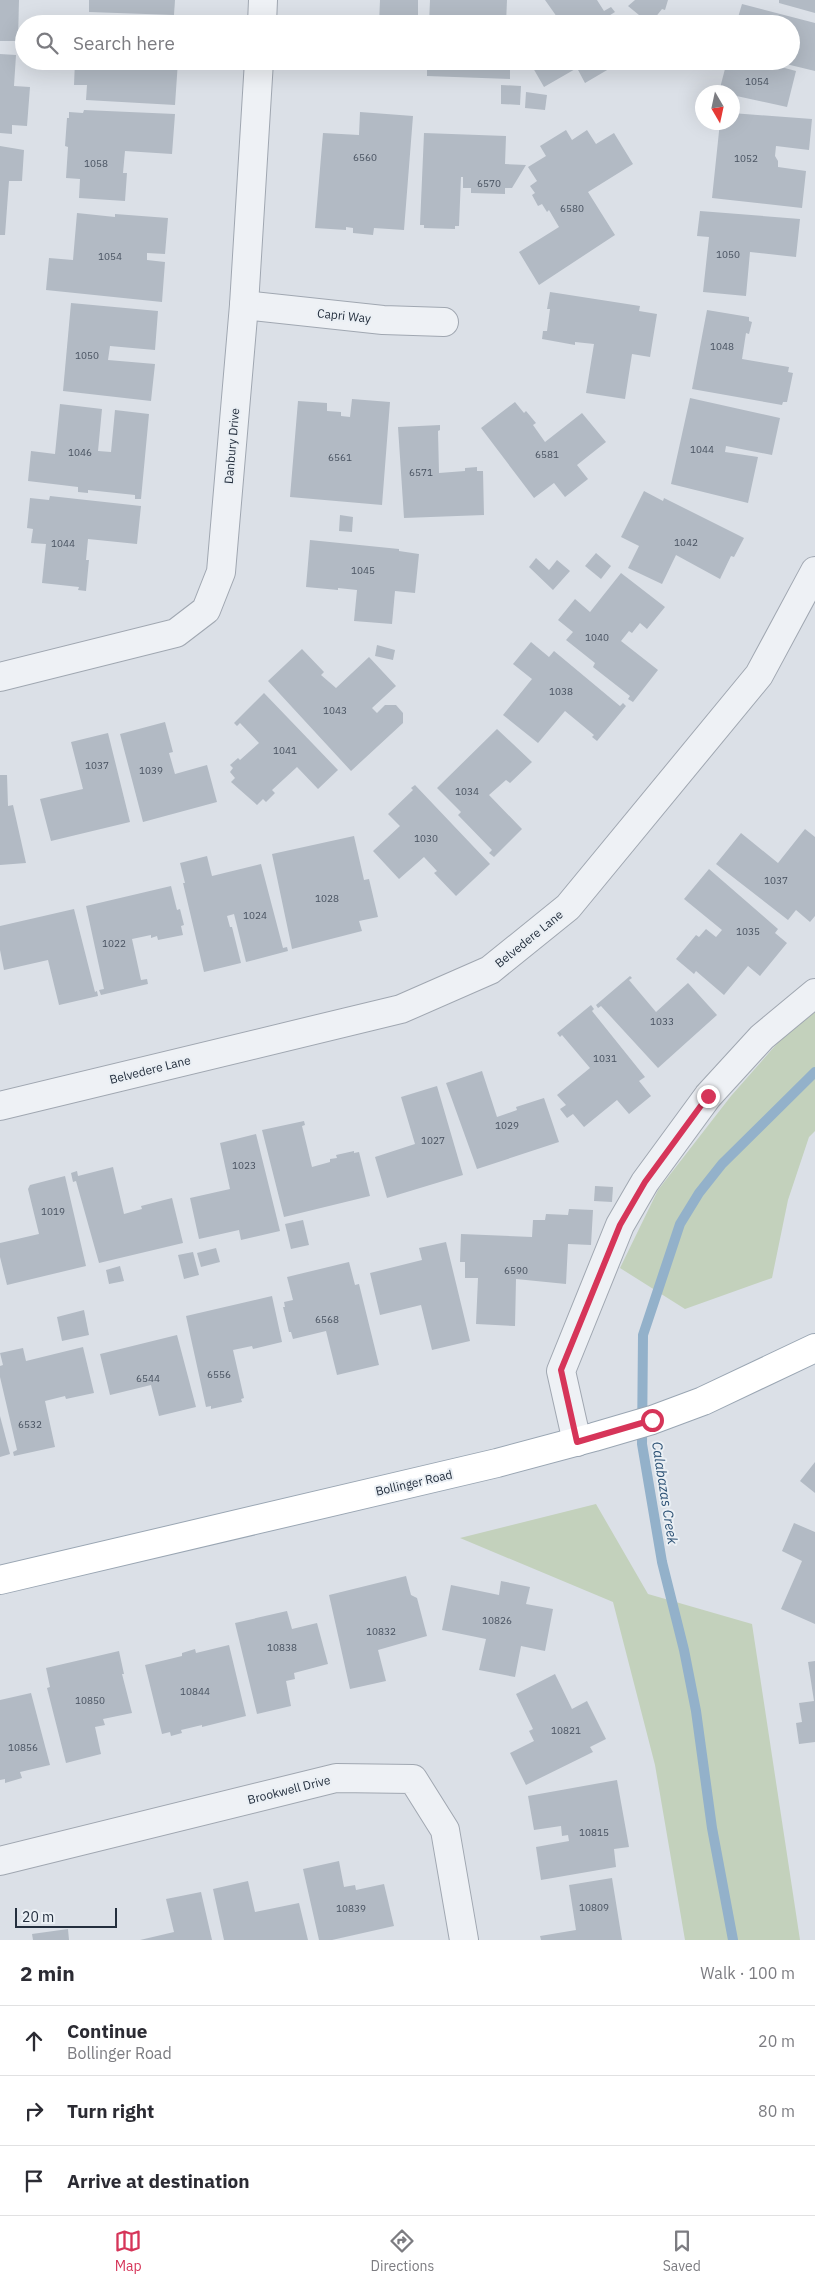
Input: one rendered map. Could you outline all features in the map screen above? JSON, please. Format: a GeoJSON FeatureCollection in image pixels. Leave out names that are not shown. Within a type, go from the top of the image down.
{"type":"FeatureCollection","features":[{"type":"Feature","properties":{"kind":"main road","name":"Bollinger Road"},"geometry":{"type":"LineString","coordinates":[[0,1580],[497,1463],[586,1440],[652,1420],[702,1401],[815,1348]]}},
{"type":"Feature","properties":{"kind":"street"},"geometry":{"type":"LineString","coordinates":[[262,15],[263,0]]}},
{"type":"Feature","properties":{"kind":"street","name":"Danbury Drive"},"geometry":{"type":"LineString","coordinates":[[0,677],[176,633],[206,610],[221,572],[244,305],[259,70]]}},
{"type":"Feature","properties":{"kind":"street","name":"Capri Way"},"geometry":{"type":"LineString","coordinates":[[244,305],[383,320],[444,322]]}},
{"type":"Feature","properties":{"kind":"street","name":"Belvedere Lane"},"geometry":{"type":"LineString","coordinates":[[0,1106],[401,1009],[490,970],[568,907],[759,675],[815,571]]}},
{"type":"Feature","properties":{"kind":"street"},"geometry":{"type":"LineString","coordinates":[[586,1440],[561,1370],[620,1225],[645,1182],[708,1096],[762,1037],[815,993]]}},
{"type":"Feature","properties":{"kind":"street","name":"Brookwell Drive"},"geometry":{"type":"LineString","coordinates":[[0,1861],[336,1778],[413,1779],[445,1830],[464,1940]]}},
{"type":"Feature","properties":{"kind":"green space"},"geometry":{"type":"Polygon","coordinates":[[[815,1012],[815,1131],[809,1137],[788,1200],[772,1278],[685,1309],[620,1268],[658,1190],[731,1096],[781,1039],[815,1012]]]}},
{"type":"Feature","properties":{"kind":"green space"},"geometry":{"type":"Polygon","coordinates":[[[596,1504],[648,1594],[752,1624],[800,1940],[685,1940],[655,1765],[613,1602],[460,1538],[596,1504]]]}},
{"type":"Feature","properties":{"kind":"building"},"geometry":{"type":"Polygon","coordinates":[[[0,0],[19,0],[19,15],[15,15],[15,41],[0,41],[0,0]]]}},
{"type":"Feature","properties":{"kind":"building"},"geometry":{"type":"Polygon","coordinates":[[[89,0],[175,0],[174,15],[89,12],[89,0]]]}},
{"type":"Feature","properties":{"kind":"building"},"geometry":{"type":"Polygon","coordinates":[[[380,0],[418,0],[418,15],[379,15],[380,0]]]}},
{"type":"Feature","properties":{"kind":"building"},"geometry":{"type":"Polygon","coordinates":[[[430,0],[507,0],[506,15],[429,15],[430,0]]]}},
{"type":"Feature","properties":{"kind":"building"},"geometry":{"type":"Polygon","coordinates":[[[545,0],[597,0],[604,11],[611,7],[615,12],[610,15],[556,15],[545,0]]]}},
{"type":"Feature","properties":{"kind":"building"},"geometry":{"type":"Polygon","coordinates":[[[635,0],[668,0],[665,10],[662,9],[657,15],[639,15],[628,6],[635,0]]]}},
{"type":"Feature","properties":{"kind":"building"},"geometry":{"type":"Polygon","coordinates":[[[779,0],[815,0],[815,13],[779,3],[779,0]]]}},
{"type":"Feature","properties":{"kind":"building"},"geometry":{"type":"Polygon","coordinates":[[[742,4],[784,15],[739,15],[742,4]]]}},
{"type":"Feature","properties":{"kind":"building"},"geometry":{"type":"Polygon","coordinates":[[[800,19],[815,23],[815,71],[800,67],[800,19]]]}},
{"type":"Feature","properties":{"kind":"building"},"geometry":{"type":"Polygon","coordinates":[[[0,54],[15,55],[14,86],[30,87],[27,126],[12,125],[12,134],[0,133],[0,54]]]}},
{"type":"Feature","properties":{"kind":"building"},"geometry":{"type":"Polygon","coordinates":[[[75,70],[177,70],[175,105],[86,100],[87,85],[74,85],[75,70]]]}},
{"type":"Feature","properties":{"kind":"building"},"geometry":{"type":"Polygon","coordinates":[[[427,70],[510,70],[510,79],[427,76],[427,70]]]}},
{"type":"Feature","properties":{"kind":"building"},"geometry":{"type":"Polygon","coordinates":[[[534,70],[574,70],[544,87],[534,70]]]}},
{"type":"Feature","properties":{"kind":"building"},"geometry":{"type":"Polygon","coordinates":[[[578,70],[607,70],[585,83],[578,70]]]}},
{"type":"Feature","properties":{"kind":"building"},"geometry":{"type":"Polygon","coordinates":[[[725,70],[796,71],[787,107],[740,97],[740,85],[721,85],[725,70]]]}},
{"type":"Feature","properties":{"kind":"building"},"geometry":{"type":"Polygon","coordinates":[[[501,85],[521,86],[520,105],[501,104],[501,85]]]}},
{"type":"Feature","properties":{"kind":"building"},"geometry":{"type":"Polygon","coordinates":[[[526,92],[547,95],[545,110],[525,108],[526,92]]]}},
{"type":"Feature","properties":{"kind":"building"},"geometry":{"type":"Polygon","coordinates":[[[84,110],[175,114],[172,154],[125,151],[123,173],[127,173],[125,201],[79,198],[80,179],[66,178],[68,147],[65,146],[67,118],[69,118],[69,112],[83,113],[84,110]]]}},
{"type":"Feature","properties":{"kind":"building"},"geometry":{"type":"Polygon","coordinates":[[[360,112],[413,116],[404,230],[374,228],[373,235],[353,233],[353,228],[346,227],[346,230],[315,228],[323,133],[359,135],[360,112]]]}},
{"type":"Feature","properties":{"kind":"building"},"geometry":{"type":"Polygon","coordinates":[[[740,114],[812,119],[809,150],[776,146],[775,156],[778,161],[778,167],[806,171],[802,208],[712,198],[719,130],[740,130],[740,114]]]}},
{"type":"Feature","properties":{"kind":"building"},"geometry":{"type":"Polygon","coordinates":[[[566,130],[572,140],[587,130],[596,144],[614,133],[633,164],[588,192],[615,235],[539,285],[519,252],[559,227],[549,210],[547,212],[542,204],[538,206],[532,195],[535,193],[530,186],[537,181],[528,167],[546,156],[540,146],[566,130]]]}},
{"type":"Feature","properties":{"kind":"building"},"geometry":{"type":"Polygon","coordinates":[[[424,133],[506,136],[505,164],[526,165],[512,188],[505,188],[505,194],[471,193],[471,188],[463,188],[463,177],[461,177],[459,226],[455,226],[455,229],[424,228],[424,225],[420,225],[424,133]]]}},
{"type":"Feature","properties":{"kind":"building"},"geometry":{"type":"Polygon","coordinates":[[[0,146],[24,150],[22,181],[9,181],[5,235],[0,235],[0,146]]]}},
{"type":"Feature","properties":{"kind":"building"},"geometry":{"type":"Polygon","coordinates":[[[700,211],[800,219],[796,257],[750,252],[746,296],[703,292],[709,237],[697,236],[700,211]]]}},
{"type":"Feature","properties":{"kind":"building"},"geometry":{"type":"Polygon","coordinates":[[[77,213],[115,217],[115,214],[168,218],[165,254],[147,253],[147,260],[165,262],[162,302],[46,290],[49,258],[73,260],[77,213]]]}},
{"type":"Feature","properties":{"kind":"building"},"geometry":{"type":"Polygon","coordinates":[[[550,292],[640,306],[639,311],[657,314],[650,357],[632,354],[625,399],[586,393],[594,344],[575,342],[575,345],[542,339],[543,331],[547,331],[550,309],[547,309],[550,292]]]}},
{"type":"Feature","properties":{"kind":"building"},"geometry":{"type":"Polygon","coordinates":[[[71,303],[158,311],[155,350],[110,346],[108,360],[155,364],[151,401],[63,391],[71,303]]]}},
{"type":"Feature","properties":{"kind":"building"},"geometry":{"type":"Polygon","coordinates":[[[707,310],[749,317],[749,321],[752,322],[749,334],[746,333],[742,359],[789,367],[788,372],[793,373],[787,402],[783,402],[782,405],[692,389],[707,310]]]}},
{"type":"Feature","properties":{"kind":"building"},"geometry":{"type":"Polygon","coordinates":[[[690,398],[780,418],[772,455],[726,446],[725,452],[758,457],[748,503],[671,484],[690,398]]]}},
{"type":"Feature","properties":{"kind":"building"},"geometry":{"type":"Polygon","coordinates":[[[352,399],[390,402],[382,505],[290,497],[298,401],[327,403],[327,411],[341,412],[341,416],[350,417],[352,399]]]}},
{"type":"Feature","properties":{"kind":"building"},"geometry":{"type":"Polygon","coordinates":[[[515,402],[536,423],[533,425],[545,442],[582,413],[606,442],[577,465],[588,479],[565,497],[554,483],[534,498],[481,428],[515,402]]]}},
{"type":"Feature","properties":{"kind":"building"},"geometry":{"type":"Polygon","coordinates":[[[60,404],[102,409],[98,451],[111,452],[115,410],[149,414],[141,499],[135,499],[135,495],[88,490],[88,493],[78,492],[78,487],[28,481],[31,451],[55,454],[60,404]]]}},
{"type":"Feature","properties":{"kind":"building"},"geometry":{"type":"Polygon","coordinates":[[[440,425],[440,430],[438,431],[439,473],[465,471],[465,468],[477,467],[477,471],[483,471],[484,515],[404,518],[398,427],[440,425]]]}},
{"type":"Feature","properties":{"kind":"building"},"geometry":{"type":"Polygon","coordinates":[[[644,491],[663,501],[664,498],[744,538],[734,557],[731,556],[720,579],[676,555],[662,584],[628,568],[639,546],[621,537],[644,491]]]}},
{"type":"Feature","properties":{"kind":"building"},"geometry":{"type":"Polygon","coordinates":[[[50,496],[141,506],[137,544],[88,539],[86,560],[89,560],[86,591],[78,590],[79,587],[42,583],[46,544],[31,543],[33,529],[27,528],[30,498],[49,500],[50,496]]]}},
{"type":"Feature","properties":{"kind":"building"},"geometry":{"type":"Polygon","coordinates":[[[340,515],[353,517],[352,532],[339,531],[340,515]]]}},
{"type":"Feature","properties":{"kind":"building"},"geometry":{"type":"Polygon","coordinates":[[[310,540],[399,549],[399,551],[419,554],[415,593],[395,591],[392,624],[354,621],[357,590],[306,587],[310,540]]]}},
{"type":"Feature","properties":{"kind":"building"},"geometry":{"type":"Polygon","coordinates":[[[596,553],[611,566],[601,579],[585,566],[596,553]]]}},
{"type":"Feature","properties":{"kind":"building"},"geometry":{"type":"Polygon","coordinates":[[[536,558],[549,570],[557,560],[570,571],[553,590],[529,567],[536,558]]]}},
{"type":"Feature","properties":{"kind":"building"},"geometry":{"type":"Polygon","coordinates":[[[621,573],[665,607],[647,629],[640,623],[632,633],[629,631],[621,641],[658,670],[633,702],[628,699],[630,696],[593,667],[595,663],[566,640],[573,632],[558,620],[575,599],[590,612],[621,573]]]}},
{"type":"Feature","properties":{"kind":"building"},"geometry":{"type":"Polygon","coordinates":[[[531,642],[549,657],[554,651],[620,706],[623,703],[626,706],[597,741],[592,737],[594,735],[565,711],[538,743],[503,715],[532,679],[513,664],[531,642]]]}},
{"type":"Feature","properties":{"kind":"building"},"geometry":{"type":"Polygon","coordinates":[[[377,645],[395,650],[393,660],[375,656],[377,645]]]}},
{"type":"Feature","properties":{"kind":"building"},"geometry":{"type":"Polygon","coordinates":[[[302,649],[324,672],[321,675],[336,688],[369,657],[396,686],[372,708],[377,713],[385,705],[396,705],[403,713],[403,723],[351,771],[268,681],[302,649]]]}},
{"type":"Feature","properties":{"kind":"building"},"geometry":{"type":"Polygon","coordinates":[[[264,693],[338,770],[318,789],[297,767],[272,790],[275,793],[266,802],[263,799],[257,805],[231,782],[235,778],[230,772],[233,768],[230,765],[238,758],[240,760],[259,743],[240,723],[237,726],[234,723],[264,693]]]}},
{"type":"Feature","properties":{"kind":"building"},"geometry":{"type":"Polygon","coordinates":[[[165,722],[173,752],[169,753],[175,774],[207,765],[217,802],[143,822],[120,734],[165,722]]]}},
{"type":"Feature","properties":{"kind":"building"},"geometry":{"type":"Polygon","coordinates":[[[497,729],[532,762],[510,783],[506,780],[489,795],[522,829],[494,857],[489,853],[492,850],[458,815],[461,812],[437,788],[497,729]]]}},
{"type":"Feature","properties":{"kind":"building"},"geometry":{"type":"Polygon","coordinates":[[[108,733],[130,822],[51,841],[40,799],[83,789],[71,742],[108,733]]]}},
{"type":"Feature","properties":{"kind":"building"},"geometry":{"type":"Polygon","coordinates":[[[0,775],[7,775],[8,806],[13,805],[26,863],[0,865],[0,775]]]}},
{"type":"Feature","properties":{"kind":"building"},"geometry":{"type":"Polygon","coordinates":[[[415,785],[490,864],[456,896],[434,873],[437,871],[424,857],[399,879],[373,851],[400,826],[388,814],[413,790],[411,788],[415,785]]]}},
{"type":"Feature","properties":{"kind":"building"},"geometry":{"type":"Polygon","coordinates":[[[805,829],[815,837],[815,916],[810,922],[796,910],[788,920],[716,864],[741,833],[778,863],[805,829]]]}},
{"type":"Feature","properties":{"kind":"building"},"geometry":{"type":"Polygon","coordinates":[[[354,836],[364,880],[369,879],[378,917],[359,921],[362,931],[292,949],[272,854],[354,836]]]}},
{"type":"Feature","properties":{"kind":"building"},"geometry":{"type":"Polygon","coordinates":[[[207,856],[212,876],[261,864],[283,948],[287,947],[288,951],[246,962],[234,914],[227,916],[230,927],[232,927],[241,963],[204,972],[180,863],[207,856]]]}},
{"type":"Feature","properties":{"kind":"building"},"geometry":{"type":"Polygon","coordinates":[[[709,869],[778,929],[775,933],[787,943],[760,976],[748,966],[724,995],[696,971],[694,974],[676,959],[696,935],[699,937],[706,929],[716,937],[722,930],[684,899],[709,869]]]}},
{"type":"Feature","properties":{"kind":"building"},"geometry":{"type":"Polygon","coordinates":[[[171,886],[177,910],[180,909],[184,925],[181,926],[183,935],[158,940],[157,936],[151,938],[151,935],[132,939],[141,980],[147,979],[148,984],[101,995],[99,990],[104,989],[86,906],[171,886]]]}},
{"type":"Feature","properties":{"kind":"building"},"geometry":{"type":"Polygon","coordinates":[[[74,909],[95,992],[97,991],[98,996],[59,1005],[48,960],[4,970],[0,950],[0,926],[74,909]]]}},
{"type":"Feature","properties":{"kind":"building"},"geometry":{"type":"Polygon","coordinates":[[[630,976],[632,978],[629,980],[656,1012],[688,983],[717,1015],[658,1068],[601,1006],[598,1008],[596,1005],[630,976]]]}},
{"type":"Feature","properties":{"kind":"building"},"geometry":{"type":"Polygon","coordinates":[[[591,1005],[594,1009],[592,1011],[645,1077],[639,1081],[651,1096],[629,1114],[617,1100],[584,1127],[573,1114],[567,1118],[560,1109],[566,1105],[557,1095],[590,1068],[562,1035],[560,1037],[557,1033],[591,1005]]]}},
{"type":"Feature","properties":{"kind":"building"},"geometry":{"type":"Polygon","coordinates":[[[482,1071],[497,1117],[517,1110],[516,1107],[544,1098],[559,1142],[477,1169],[446,1083],[482,1071]]]}},
{"type":"Feature","properties":{"kind":"building"},"geometry":{"type":"Polygon","coordinates":[[[437,1086],[463,1175],[387,1198],[375,1157],[415,1144],[401,1097],[437,1086]]]}},
{"type":"Feature","properties":{"kind":"building"},"geometry":{"type":"Polygon","coordinates":[[[304,1121],[305,1125],[302,1126],[312,1167],[330,1162],[330,1159],[337,1158],[336,1155],[354,1151],[354,1153],[359,1152],[370,1196],[284,1217],[262,1130],[304,1121]]]}},
{"type":"Feature","properties":{"kind":"building"},"geometry":{"type":"Polygon","coordinates":[[[256,1134],[280,1231],[241,1240],[239,1230],[199,1239],[190,1198],[230,1189],[220,1143],[256,1134]]]}},
{"type":"Feature","properties":{"kind":"building"},"geometry":{"type":"Polygon","coordinates":[[[113,1167],[124,1214],[142,1209],[141,1206],[172,1198],[183,1243],[99,1263],[76,1181],[73,1182],[71,1173],[77,1171],[78,1176],[113,1167]]]}},
{"type":"Feature","properties":{"kind":"building"},"geometry":{"type":"Polygon","coordinates":[[[65,1176],[86,1266],[7,1285],[0,1257],[0,1243],[39,1234],[28,1189],[30,1185],[65,1176]]]}},
{"type":"Feature","properties":{"kind":"building"},"geometry":{"type":"Polygon","coordinates":[[[595,1186],[613,1187],[612,1202],[594,1201],[595,1186]]]}},
{"type":"Feature","properties":{"kind":"building"},"geometry":{"type":"Polygon","coordinates":[[[569,1209],[593,1210],[591,1245],[568,1244],[566,1284],[516,1279],[515,1326],[476,1324],[478,1278],[465,1278],[465,1262],[460,1262],[461,1234],[532,1237],[533,1220],[545,1220],[546,1214],[568,1215],[569,1209]]]}},
{"type":"Feature","properties":{"kind":"building"},"geometry":{"type":"Polygon","coordinates":[[[303,1220],[309,1245],[291,1249],[285,1224],[303,1220]]]}},
{"type":"Feature","properties":{"kind":"building"},"geometry":{"type":"Polygon","coordinates":[[[446,1242],[470,1341],[432,1350],[421,1305],[380,1315],[370,1273],[422,1260],[419,1248],[446,1242]]]}},
{"type":"Feature","properties":{"kind":"building"},"geometry":{"type":"Polygon","coordinates":[[[216,1248],[220,1262],[201,1267],[197,1253],[216,1248]]]}},
{"type":"Feature","properties":{"kind":"building"},"geometry":{"type":"Polygon","coordinates":[[[193,1252],[199,1275],[184,1279],[178,1255],[193,1252]]]}},
{"type":"Feature","properties":{"kind":"building"},"geometry":{"type":"Polygon","coordinates":[[[349,1262],[355,1285],[359,1284],[379,1365],[337,1375],[326,1331],[293,1339],[291,1332],[289,1332],[283,1307],[285,1307],[284,1302],[293,1300],[287,1277],[349,1262]]]}},
{"type":"Feature","properties":{"kind":"building"},"geometry":{"type":"Polygon","coordinates":[[[120,1266],[124,1281],[109,1284],[106,1270],[120,1266]]]}},
{"type":"Feature","properties":{"kind":"building"},"geometry":{"type":"Polygon","coordinates":[[[272,1296],[282,1342],[253,1349],[252,1346],[233,1350],[244,1398],[241,1399],[242,1402],[211,1409],[211,1406],[206,1407],[186,1316],[272,1296]]]}},
{"type":"Feature","properties":{"kind":"building"},"geometry":{"type":"Polygon","coordinates":[[[84,1310],[89,1335],[62,1341],[57,1317],[84,1310]]]}},
{"type":"Feature","properties":{"kind":"building"},"geometry":{"type":"Polygon","coordinates":[[[177,1335],[196,1407],[159,1416],[151,1385],[110,1395],[100,1354],[177,1335]]]}},
{"type":"Feature","properties":{"kind":"building"},"geometry":{"type":"Polygon","coordinates":[[[83,1347],[94,1393],[66,1399],[65,1396],[45,1401],[55,1447],[14,1456],[13,1452],[17,1450],[0,1377],[0,1366],[3,1365],[0,1353],[23,1348],[26,1361],[83,1347]]]}},
{"type":"Feature","properties":{"kind":"building"},"geometry":{"type":"Polygon","coordinates":[[[0,1416],[10,1454],[0,1457],[0,1416]]]}},
{"type":"Feature","properties":{"kind":"building"},"geometry":{"type":"Polygon","coordinates":[[[815,1462],[815,1493],[800,1481],[815,1462]]]}},
{"type":"Feature","properties":{"kind":"building"},"geometry":{"type":"Polygon","coordinates":[[[794,1523],[815,1532],[815,1624],[781,1609],[802,1561],[782,1551],[794,1523]]]}},
{"type":"Feature","properties":{"kind":"building"},"geometry":{"type":"Polygon","coordinates":[[[406,1576],[411,1595],[417,1598],[427,1636],[378,1650],[386,1681],[350,1689],[329,1595],[406,1576]]]}},
{"type":"Feature","properties":{"kind":"building"},"geometry":{"type":"Polygon","coordinates":[[[501,1581],[530,1587],[526,1604],[553,1609],[545,1651],[521,1646],[515,1677],[479,1670],[486,1639],[442,1630],[451,1585],[499,1595],[501,1581]]]}},
{"type":"Feature","properties":{"kind":"building"},"geometry":{"type":"Polygon","coordinates":[[[287,1611],[292,1629],[317,1623],[328,1664],[294,1673],[295,1679],[286,1681],[291,1706],[257,1714],[235,1623],[287,1611]]]}},
{"type":"Feature","properties":{"kind":"building"},"geometry":{"type":"Polygon","coordinates":[[[229,1645],[246,1716],[181,1730],[182,1733],[171,1736],[170,1732],[162,1734],[145,1665],[182,1656],[182,1653],[195,1649],[196,1653],[229,1645]]]}},
{"type":"Feature","properties":{"kind":"building"},"geometry":{"type":"Polygon","coordinates":[[[119,1651],[124,1674],[122,1674],[132,1713],[103,1719],[105,1725],[95,1727],[101,1754],[66,1763],[47,1688],[50,1687],[46,1668],[119,1651]]]}},
{"type":"Feature","properties":{"kind":"building"},"geometry":{"type":"Polygon","coordinates":[[[815,1661],[815,1742],[799,1744],[796,1723],[802,1722],[799,1703],[814,1701],[808,1662],[815,1661]]]}},
{"type":"Feature","properties":{"kind":"building"},"geometry":{"type":"Polygon","coordinates":[[[555,1674],[572,1709],[587,1701],[606,1739],[590,1747],[593,1752],[526,1785],[510,1753],[534,1741],[529,1731],[533,1729],[516,1694],[555,1674]]]}},
{"type":"Feature","properties":{"kind":"building"},"geometry":{"type":"Polygon","coordinates":[[[31,1693],[50,1765],[20,1772],[22,1778],[5,1783],[5,1779],[0,1780],[0,1700],[31,1693]]]}},
{"type":"Feature","properties":{"kind":"building"},"geometry":{"type":"Polygon","coordinates":[[[617,1780],[629,1847],[614,1849],[616,1867],[541,1880],[536,1847],[569,1841],[568,1835],[562,1836],[561,1826],[534,1830],[528,1796],[617,1780]]]}},
{"type":"Feature","properties":{"kind":"building"},"geometry":{"type":"Polygon","coordinates":[[[339,1861],[344,1887],[355,1885],[356,1890],[384,1884],[394,1926],[332,1940],[319,1940],[303,1869],[339,1861]]]}},
{"type":"Feature","properties":{"kind":"building"},"geometry":{"type":"Polygon","coordinates":[[[612,1878],[622,1940],[541,1940],[540,1936],[576,1930],[569,1885],[612,1878]]]}},
{"type":"Feature","properties":{"kind":"building"},"geometry":{"type":"Polygon","coordinates":[[[248,1881],[255,1912],[299,1903],[308,1940],[224,1940],[213,1889],[248,1881]]]}},
{"type":"Feature","properties":{"kind":"building"},"geometry":{"type":"Polygon","coordinates":[[[201,1892],[212,1940],[140,1940],[174,1932],[166,1899],[201,1892]]]}},
{"type":"Feature","properties":{"kind":"building"},"geometry":{"type":"Polygon","coordinates":[[[68,1929],[69,1940],[33,1940],[32,1934],[68,1929]]]}},
{"type":"Feature","properties":{"kind":"waterway","name":"Calabazas Creek"},"geometry":{"type":"LineString","coordinates":[[733,1940],[712,1828],[696,1711],[684,1650],[662,1562],[642,1444],[643,1335],[680,1224],[699,1193],[722,1164],[815,1072]]}},
{"type":"Feature","properties":{"kind":"route"},"geometry":{"type":"LineString","coordinates":[[652,1420],[577,1442],[561,1370],[620,1225],[645,1182],[708,1096]]}}]}
